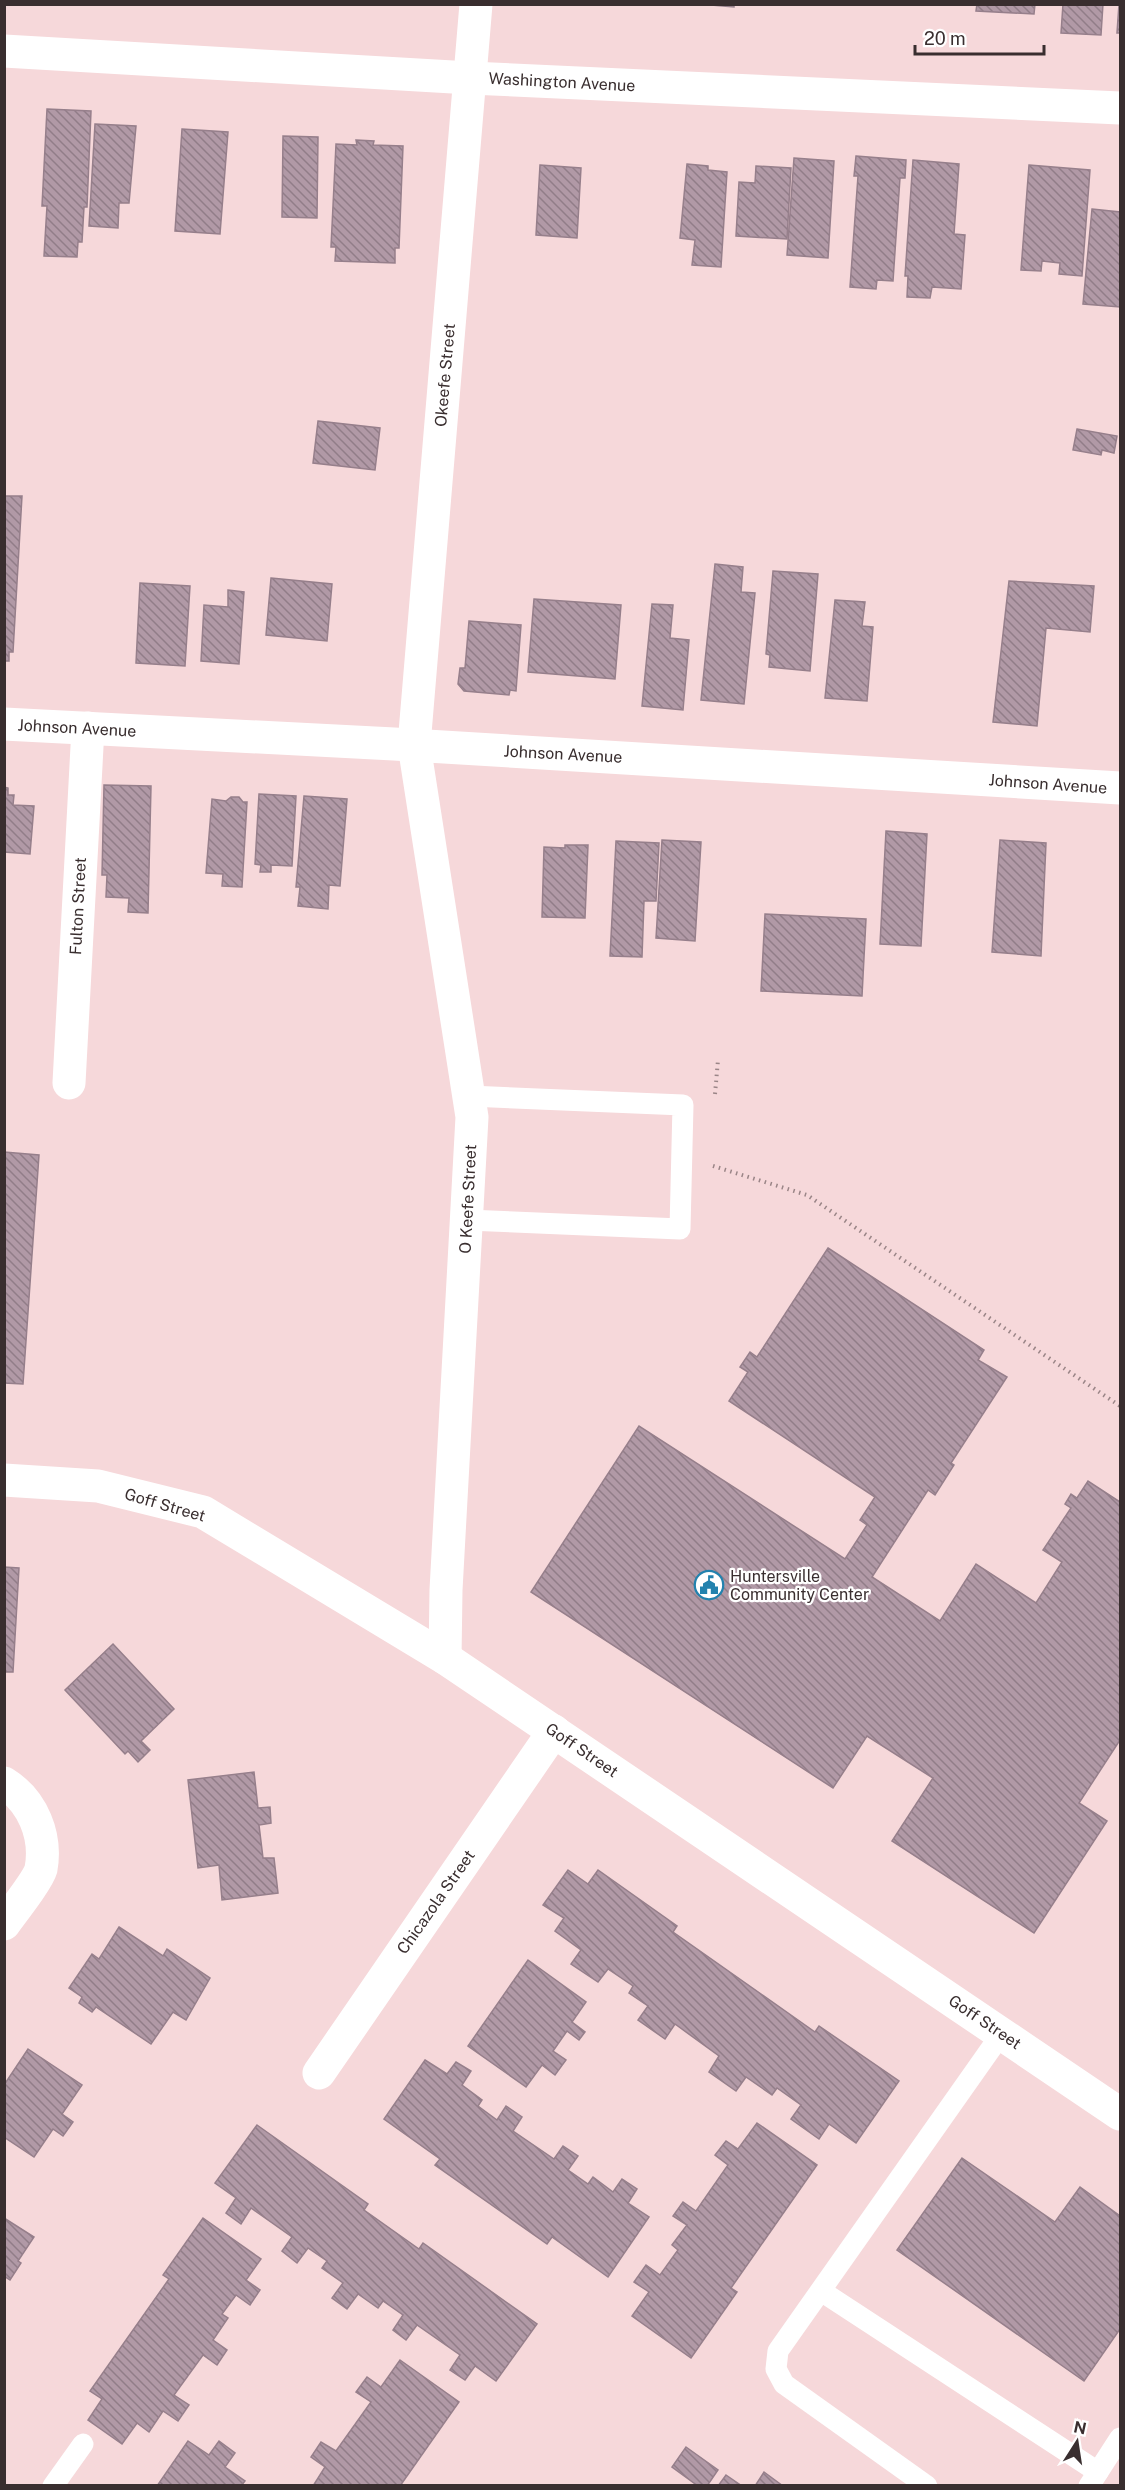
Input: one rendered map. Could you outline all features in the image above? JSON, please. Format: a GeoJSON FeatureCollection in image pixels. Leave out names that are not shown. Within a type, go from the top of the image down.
{"type":"FeatureCollection","features":[{"type":"Feature","properties":{"kind":"street","name":"Okeefe Street"},"geometry":{"type":"LineString","coordinates":[[414,745],[476,4]]}},
{"type":"Feature","properties":{"kind":"street","name":"Washington Avenue"},"geometry":{"type":"LineString","coordinates":[[4,51],[470,78],[1120,108]]}},
{"type":"Feature","properties":{"kind":"street","name":"Johnson Avenue"},"geometry":{"type":"LineString","coordinates":[[4,724],[414,745],[1120,788]]}},
{"type":"Feature","properties":{"kind":"street","name":"Fulton Street"},"geometry":{"type":"LineString","coordinates":[[69,1083],[88,728]]}},
{"type":"Feature","properties":{"kind":"street","name":"O Keefe Street"},"geometry":{"type":"LineString","coordinates":[[414,745],[472,1117],[446,1590],[445,1658]]}},
{"type":"Feature","properties":{"kind":"street","name":"Goff Street"},"geometry":{"type":"LineString","coordinates":[[4,1480],[98,1486],[203,1512],[445,1658],[1120,2114]]}},
{"type":"Feature","properties":{"kind":"street","name":"Chicazola Street"},"geometry":{"type":"LineString","coordinates":[[319,2073],[554,1731]]}},
{"type":"Feature","properties":{"kind":"street"},"geometry":{"type":"LineString","coordinates":[[4,1783],[14,1789],[32,1810],[41,1835],[41,1871],[4,1924]]}},
{"type":"Feature","properties":{"kind":"lane"},"geometry":{"type":"LineString","coordinates":[[467,1220],[680,1229],[683,1105],[469,1095]]}},
{"type":"Feature","properties":{"kind":"lane"},"geometry":{"type":"LineString","coordinates":[[927,2486],[784,2384],[776,2369],[778,2351],[1002,2033]]}},
{"type":"Feature","properties":{"kind":"lane"},"geometry":{"type":"LineString","coordinates":[[821,2291],[1094,2479],[1120,2438]]}},
{"type":"Feature","properties":{"kind":"lane"},"geometry":{"type":"LineString","coordinates":[[53,2486],[83,2444]]}},
{"type":"Feature","properties":{"kind":"path"},"geometry":{"type":"LineString","coordinates":[[715,1095],[717,1060]]}},
{"type":"Feature","properties":{"kind":"path"},"geometry":{"type":"LineString","coordinates":[[711,1165],[807,1195],[1120,1406]]}},
{"type":"Feature","properties":{"kind":"building"},"geometry":{"type":"Polygon","coordinates":[[[699,4],[734,4],[734,7],[699,4]]]}},
{"type":"Feature","properties":{"kind":"building"},"geometry":{"type":"Polygon","coordinates":[[[977,4],[1035,4],[1034,14],[976,11],[977,4]]]}},
{"type":"Feature","properties":{"kind":"building"},"geometry":{"type":"Polygon","coordinates":[[[1063,4],[1103,4],[1101,35],[1061,33],[1063,4]]]}},
{"type":"Feature","properties":{"kind":"building"},"geometry":{"type":"Polygon","coordinates":[[[1119,4],[1120,33],[1117,33],[1119,4]]]}},
{"type":"Feature","properties":{"kind":"building"},"geometry":{"type":"Polygon","coordinates":[[[47,109],[91,111],[87,207],[84,207],[82,242],[78,242],[77,257],[44,256],[47,206],[42,206],[47,109]]]}},
{"type":"Feature","properties":{"kind":"building"},"geometry":{"type":"Polygon","coordinates":[[[95,124],[136,126],[129,203],[119,203],[118,228],[89,226],[95,124]]]}},
{"type":"Feature","properties":{"kind":"building"},"geometry":{"type":"Polygon","coordinates":[[[182,129],[228,132],[220,234],[175,231],[182,129]]]}},
{"type":"Feature","properties":{"kind":"building"},"geometry":{"type":"Polygon","coordinates":[[[283,136],[318,137],[317,218],[282,217],[283,136]]]}},
{"type":"Feature","properties":{"kind":"building"},"geometry":{"type":"Polygon","coordinates":[[[356,140],[374,141],[373,145],[403,146],[399,248],[395,248],[395,263],[335,261],[336,247],[331,247],[336,144],[357,145],[356,140]]]}},
{"type":"Feature","properties":{"kind":"building"},"geometry":{"type":"Polygon","coordinates":[[[856,156],[906,160],[905,178],[900,178],[893,281],[877,280],[876,289],[850,287],[858,176],[854,176],[856,156]]]}},
{"type":"Feature","properties":{"kind":"building"},"geometry":{"type":"Polygon","coordinates":[[[794,158],[834,161],[828,258],[787,255],[794,158]]]}},
{"type":"Feature","properties":{"kind":"building"},"geometry":{"type":"Polygon","coordinates":[[[913,160],[959,164],[954,234],[965,235],[961,289],[932,287],[930,298],[907,297],[908,276],[905,276],[913,160]]]}},
{"type":"Feature","properties":{"kind":"building"},"geometry":{"type":"Polygon","coordinates":[[[687,164],[708,166],[708,170],[727,172],[721,267],[692,265],[695,240],[680,238],[687,164]]]}},
{"type":"Feature","properties":{"kind":"building"},"geometry":{"type":"Polygon","coordinates":[[[540,165],[581,168],[577,238],[536,235],[540,165]]]}},
{"type":"Feature","properties":{"kind":"building"},"geometry":{"type":"Polygon","coordinates":[[[1029,165],[1090,170],[1082,276],[1059,274],[1060,263],[1042,261],[1041,271],[1021,270],[1029,165]]]}},
{"type":"Feature","properties":{"kind":"building"},"geometry":{"type":"Polygon","coordinates":[[[756,166],[791,168],[787,239],[736,236],[739,182],[755,183],[756,166]]]}},
{"type":"Feature","properties":{"kind":"building"},"geometry":{"type":"Polygon","coordinates":[[[1092,209],[1120,212],[1120,307],[1083,304],[1092,209]]]}},
{"type":"Feature","properties":{"kind":"building"},"geometry":{"type":"Polygon","coordinates":[[[318,421],[380,428],[375,470],[313,463],[318,421]]]}},
{"type":"Feature","properties":{"kind":"building"},"geometry":{"type":"Polygon","coordinates":[[[1077,429],[1117,436],[1114,453],[1102,450],[1101,455],[1073,450],[1077,429]]]}},
{"type":"Feature","properties":{"kind":"building"},"geometry":{"type":"Polygon","coordinates":[[[5,496],[22,496],[13,652],[9,652],[9,661],[4,661],[5,496]]]}},
{"type":"Feature","properties":{"kind":"building"},"geometry":{"type":"Polygon","coordinates":[[[715,564],[743,567],[741,592],[755,593],[744,704],[701,700],[715,564]]]}},
{"type":"Feature","properties":{"kind":"building"},"geometry":{"type":"Polygon","coordinates":[[[773,571],[818,574],[810,671],[769,667],[770,655],[766,654],[773,571]]]}},
{"type":"Feature","properties":{"kind":"building"},"geometry":{"type":"Polygon","coordinates":[[[271,578],[332,584],[327,641],[266,635],[271,578]]]}},
{"type":"Feature","properties":{"kind":"building"},"geometry":{"type":"Polygon","coordinates":[[[1009,581],[1094,586],[1090,632],[1046,628],[1037,726],[993,722],[1009,581]]]}},
{"type":"Feature","properties":{"kind":"building"},"geometry":{"type":"Polygon","coordinates":[[[140,583],[190,586],[185,666],[136,663],[140,583]]]}},
{"type":"Feature","properties":{"kind":"building"},"geometry":{"type":"Polygon","coordinates":[[[228,590],[244,592],[239,664],[201,661],[204,605],[228,607],[228,590]]]}},
{"type":"Feature","properties":{"kind":"building"},"geometry":{"type":"Polygon","coordinates":[[[534,599],[621,605],[615,679],[528,672],[534,599]]]}},
{"type":"Feature","properties":{"kind":"building"},"geometry":{"type":"Polygon","coordinates":[[[835,600],[865,602],[862,626],[873,627],[867,701],[825,698],[835,600]]]}},
{"type":"Feature","properties":{"kind":"building"},"geometry":{"type":"Polygon","coordinates":[[[652,604],[673,605],[670,638],[689,640],[683,710],[642,706],[652,604]]]}},
{"type":"Feature","properties":{"kind":"building"},"geometry":{"type":"Polygon","coordinates":[[[469,621],[521,625],[516,691],[510,690],[509,695],[464,691],[458,684],[460,668],[465,668],[469,621]]]}},
{"type":"Feature","properties":{"kind":"building"},"geometry":{"type":"Polygon","coordinates":[[[104,785],[151,786],[148,913],[128,912],[129,898],[106,897],[107,875],[102,875],[104,785]]]}},
{"type":"Feature","properties":{"kind":"building"},"geometry":{"type":"Polygon","coordinates":[[[4,787],[8,788],[8,795],[14,795],[13,805],[34,806],[30,854],[4,852],[4,787]]]}},
{"type":"Feature","properties":{"kind":"building"},"geometry":{"type":"Polygon","coordinates":[[[259,794],[296,796],[292,866],[271,865],[271,872],[260,872],[261,865],[255,864],[259,794]]]}},
{"type":"Feature","properties":{"kind":"building"},"geometry":{"type":"Polygon","coordinates":[[[304,796],[347,799],[340,886],[329,885],[328,909],[298,906],[300,887],[296,887],[304,796]]]}},
{"type":"Feature","properties":{"kind":"building"},"geometry":{"type":"Polygon","coordinates":[[[231,797],[239,797],[243,802],[247,802],[242,887],[222,886],[223,874],[206,873],[212,799],[226,801],[231,797]]]}},
{"type":"Feature","properties":{"kind":"building"},"geometry":{"type":"Polygon","coordinates":[[[886,831],[927,834],[921,946],[880,944],[886,831]]]}},
{"type":"Feature","properties":{"kind":"building"},"geometry":{"type":"Polygon","coordinates":[[[662,840],[701,842],[695,941],[656,938],[662,840]]]}},
{"type":"Feature","properties":{"kind":"building"},"geometry":{"type":"Polygon","coordinates":[[[1000,840],[1046,843],[1041,956],[992,952],[1000,840]]]}},
{"type":"Feature","properties":{"kind":"building"},"geometry":{"type":"Polygon","coordinates":[[[616,841],[659,843],[656,901],[644,901],[642,957],[610,956],[616,841]]]}},
{"type":"Feature","properties":{"kind":"building"},"geometry":{"type":"Polygon","coordinates":[[[565,845],[588,845],[585,918],[542,917],[544,847],[565,848],[565,845]]]}},
{"type":"Feature","properties":{"kind":"building"},"geometry":{"type":"Polygon","coordinates":[[[765,914],[866,919],[862,996],[761,991],[765,914]]]}},
{"type":"Feature","properties":{"kind":"building"},"geometry":{"type":"Polygon","coordinates":[[[4,1152],[39,1155],[23,1384],[4,1383],[4,1152]]]}},
{"type":"Feature","properties":{"kind":"building","name":"Huntersville Community Center"},"geometry":{"type":"Polygon","coordinates":[[[828,1248],[984,1350],[978,1360],[1007,1377],[951,1463],[954,1465],[935,1495],[928,1490],[872,1577],[940,1621],[976,1564],[1036,1603],[1062,1562],[1043,1550],[1071,1508],[1065,1504],[1071,1494],[1077,1498],[1088,1481],[1120,1502],[1120,1740],[1079,1803],[1107,1821],[1034,1933],[892,1841],[933,1778],[867,1736],[833,1788],[531,1592],[639,1426],[845,1559],[867,1525],[860,1520],[875,1497],[729,1401],[748,1372],[740,1367],[750,1352],[757,1357],[828,1248]]]}},
{"type":"Feature","properties":{"kind":"building"},"geometry":{"type":"Polygon","coordinates":[[[4,1567],[19,1568],[13,1672],[4,1672],[4,1567]]]}},
{"type":"Feature","properties":{"kind":"building"},"geometry":{"type":"Polygon","coordinates":[[[113,1644],[174,1709],[141,1741],[150,1750],[138,1762],[128,1751],[125,1754],[65,1690],[113,1644]]]}},
{"type":"Feature","properties":{"kind":"building"},"geometry":{"type":"Polygon","coordinates":[[[254,1772],[258,1808],[270,1807],[271,1823],[259,1825],[263,1858],[274,1858],[278,1893],[222,1900],[219,1865],[198,1868],[188,1780],[254,1772]]]}},
{"type":"Feature","properties":{"kind":"building"},"geometry":{"type":"Polygon","coordinates":[[[568,1870],[588,1884],[598,1870],[677,1926],[673,1932],[815,2032],[819,2026],[899,2081],[856,2143],[829,2124],[819,2139],[791,2119],[801,2105],[777,2088],[772,2095],[746,2077],[736,2091],[709,2072],[719,2056],[675,2024],[665,2039],[638,2020],[648,2006],[629,1993],[633,1986],[608,1969],[598,1982],[571,1964],[581,1950],[555,1931],[564,1918],[543,1905],[568,1870]]]}},
{"type":"Feature","properties":{"kind":"building"},"geometry":{"type":"Polygon","coordinates":[[[119,1927],[163,1956],[167,1949],[210,1978],[186,2020],[173,2012],[151,2044],[96,2007],[92,2012],[79,2003],[82,1997],[69,1988],[92,1954],[99,1959],[119,1927]]]}},
{"type":"Feature","properties":{"kind":"building"},"geometry":{"type":"Polygon","coordinates":[[[528,1960],[586,2002],[572,2022],[585,2032],[579,2040],[567,2031],[553,2051],[566,2060],[555,2075],[542,2065],[526,2087],[468,2046],[528,1960]]]}},
{"type":"Feature","properties":{"kind":"building"},"geometry":{"type":"Polygon","coordinates":[[[28,2049],[82,2085],[62,2114],[73,2122],[63,2136],[53,2129],[34,2157],[4,2137],[4,2085],[28,2049]]]}},
{"type":"Feature","properties":{"kind":"building"},"geometry":{"type":"Polygon","coordinates":[[[425,2060],[447,2074],[456,2062],[471,2071],[462,2085],[482,2100],[478,2106],[497,2120],[506,2106],[522,2117],[513,2131],[554,2159],[563,2146],[578,2156],[568,2170],[588,2184],[593,2177],[613,2192],[622,2179],[637,2189],[628,2203],[649,2217],[608,2277],[552,2237],[547,2244],[435,2165],[440,2159],[384,2119],[425,2060]]]}},
{"type":"Feature","properties":{"kind":"building"},"geometry":{"type":"Polygon","coordinates":[[[757,2123],[817,2165],[731,2288],[737,2292],[691,2358],[632,2316],[649,2292],[634,2282],[646,2265],[660,2275],[678,2250],[672,2245],[687,2225],[673,2216],[683,2202],[696,2211],[728,2165],[715,2155],[726,2141],[738,2149],[757,2123]]]}},
{"type":"Feature","properties":{"kind":"building"},"geometry":{"type":"Polygon","coordinates":[[[257,2125],[368,2204],[364,2210],[419,2249],[423,2243],[537,2324],[496,2381],[475,2366],[465,2380],[450,2370],[460,2355],[417,2325],[406,2340],[393,2330],[403,2315],[383,2301],[378,2308],[358,2294],[347,2309],[332,2298],[343,2283],[322,2268],[327,2261],[308,2248],[297,2263],[282,2251],[292,2237],[251,2208],[241,2224],[226,2213],[236,2198],[215,2183],[257,2125]]]}},
{"type":"Feature","properties":{"kind":"building"},"geometry":{"type":"Polygon","coordinates":[[[962,2158],[1055,2222],[1080,2187],[1120,2216],[1120,2329],[1084,2381],[897,2250],[962,2158]]]}},
{"type":"Feature","properties":{"kind":"building"},"geometry":{"type":"Polygon","coordinates":[[[4,2218],[34,2237],[18,2261],[21,2263],[10,2280],[4,2276],[4,2218]]]}},
{"type":"Feature","properties":{"kind":"building"},"geometry":{"type":"Polygon","coordinates":[[[203,2218],[261,2259],[246,2280],[260,2290],[250,2305],[236,2295],[222,2314],[228,2318],[213,2340],[227,2350],[217,2365],[203,2355],[174,2395],[189,2405],[178,2421],[163,2411],[149,2432],[137,2423],[122,2444],[88,2420],[102,2399],[90,2391],[169,2279],[163,2275],[203,2218]]]}},
{"type":"Feature","properties":{"kind":"building"},"geometry":{"type":"Polygon","coordinates":[[[400,2360],[459,2402],[400,2486],[313,2486],[325,2467],[311,2457],[321,2442],[336,2451],[371,2402],[356,2392],[367,2377],[381,2387],[400,2360]]]}},
{"type":"Feature","properties":{"kind":"building"},"geometry":{"type":"Polygon","coordinates":[[[188,2441],[209,2455],[219,2441],[235,2453],[225,2467],[245,2481],[241,2486],[157,2486],[188,2441]]]}},
{"type":"Feature","properties":{"kind":"building"},"geometry":{"type":"Polygon","coordinates":[[[686,2447],[718,2470],[707,2486],[698,2486],[672,2467],[686,2447]]]}},
{"type":"Feature","properties":{"kind":"building"},"geometry":{"type":"Polygon","coordinates":[[[764,2472],[783,2486],[755,2486],[764,2472]]]}},
{"type":"Feature","properties":{"kind":"building"},"geometry":{"type":"Polygon","coordinates":[[[726,2475],[742,2486],[718,2486],[726,2475]]]}},
{"type":"Feature","properties":{"kind":"place","name":"Huntersville Community Center"},"geometry":{"type":"Point","coordinates":[709,1585]}}]}
